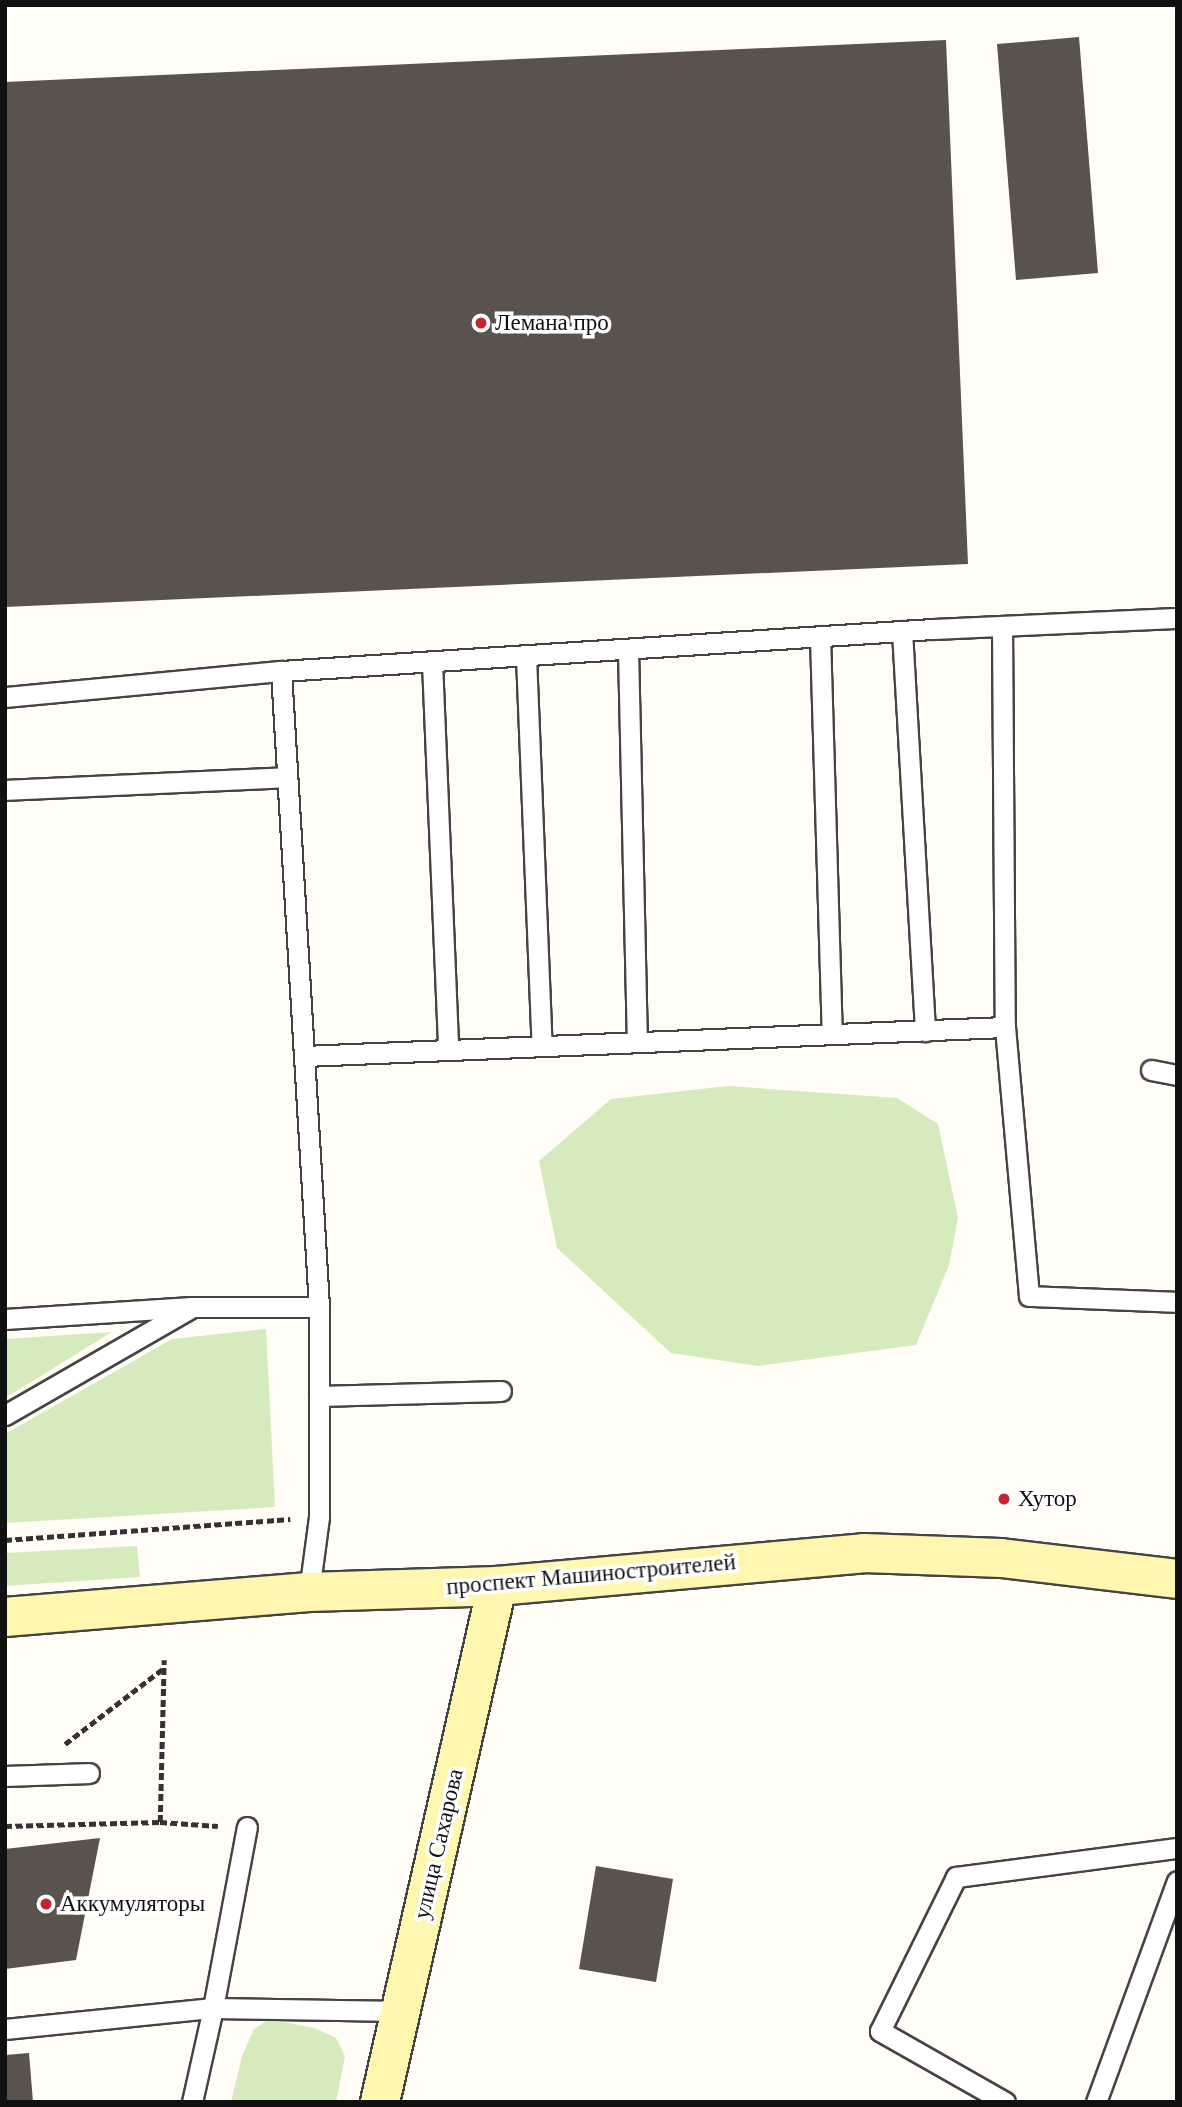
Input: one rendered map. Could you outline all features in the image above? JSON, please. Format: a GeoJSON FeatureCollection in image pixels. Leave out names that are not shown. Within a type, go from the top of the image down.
{"type":"FeatureCollection","features":[{"type":"Feature","properties":{"kind":"street","name":"проспект Машиностроителей"},"geometry":{"type":"LineString","coordinates":[[5,1618],[309,1592],[497,1586],[864,1553],[1001,1558],[1177,1579]]}},
{"type":"Feature","properties":{"kind":"street","name":"улица Сахарова"},"geometry":{"type":"LineString","coordinates":[[380,2102],[497,1586]]}},
{"type":"Feature","properties":{"kind":"lane"},"geometry":{"type":"LineString","coordinates":[[5,697],[281,671],[902,631],[1177,618]]}},
{"type":"Feature","properties":{"kind":"lane"},"geometry":{"type":"LineString","coordinates":[[1002,626],[1005,1027],[1029,1296],[1177,1302]]}},
{"type":"Feature","properties":{"kind":"lane"},"geometry":{"type":"LineString","coordinates":[[902,631],[925,1031]]}},
{"type":"Feature","properties":{"kind":"lane"},"geometry":{"type":"LineString","coordinates":[[820,636],[832,1034]]}},
{"type":"Feature","properties":{"kind":"lane"},"geometry":{"type":"LineString","coordinates":[[628,649],[637,1042]]}},
{"type":"Feature","properties":{"kind":"lane"},"geometry":{"type":"LineString","coordinates":[[526,656],[542,1046]]}},
{"type":"Feature","properties":{"kind":"lane"},"geometry":{"type":"LineString","coordinates":[[432,662],[448,1050]]}},
{"type":"Feature","properties":{"kind":"lane"},"geometry":{"type":"LineString","coordinates":[[281,671],[318,1307],[319,1517],[309,1592]]}},
{"type":"Feature","properties":{"kind":"lane"},"geometry":{"type":"LineString","coordinates":[[5,790],[287,777]]}},
{"type":"Feature","properties":{"kind":"lane"},"geometry":{"type":"LineString","coordinates":[[304,1056],[1005,1027]]}},
{"type":"Feature","properties":{"kind":"lane"},"geometry":{"type":"LineString","coordinates":[[1151,1070],[1177,1075]]}},
{"type":"Feature","properties":{"kind":"lane"},"geometry":{"type":"LineString","coordinates":[[5,1319],[192,1307],[318,1307]]}},
{"type":"Feature","properties":{"kind":"lane"},"geometry":{"type":"LineString","coordinates":[[5,1415],[192,1307]]}},
{"type":"Feature","properties":{"kind":"lane"},"geometry":{"type":"LineString","coordinates":[[319,1396],[500,1391]]}},
{"type":"Feature","properties":{"kind":"lane"},"geometry":{"type":"LineString","coordinates":[[15,1775],[89,1773]]}},
{"type":"Feature","properties":{"kind":"lane"},"geometry":{"type":"LineString","coordinates":[[192,2102],[213,2008],[247,1827]]}},
{"type":"Feature","properties":{"kind":"lane"},"geometry":{"type":"LineString","coordinates":[[1005,2102],[880,2031],[956,1877],[1177,1848]]}},
{"type":"Feature","properties":{"kind":"lane"},"geometry":{"type":"LineString","coordinates":[[1084,2102],[1096,2101],[1177,1881]]}},
{"type":"Feature","properties":{"kind":"lane"},"geometry":{"type":"LineString","coordinates":[[5,2029],[213,2008],[401,2011]]}},
{"type":"Feature","properties":{"kind":"path"},"geometry":{"type":"LineString","coordinates":[[5,1540],[319,1517]]}},
{"type":"Feature","properties":{"kind":"path"},"geometry":{"type":"LineString","coordinates":[[160,1822],[164,1660]]}},
{"type":"Feature","properties":{"kind":"path"},"geometry":{"type":"LineString","coordinates":[[15,1775],[164,1668]]}},
{"type":"Feature","properties":{"kind":"path"},"geometry":{"type":"LineString","coordinates":[[5,1826],[160,1822],[247,1827]]}},
{"type":"Feature","properties":{"kind":"green space"},"geometry":{"type":"Polygon","coordinates":[[[728,1086],[897,1098],[938,1124],[958,1218],[949,1265],[916,1345],[758,1366],[671,1353],[557,1248],[539,1161],[611,1099],[728,1086]]]}},
{"type":"Feature","properties":{"kind":"green space"},"geometry":{"type":"Polygon","coordinates":[[[266,1329],[275,1507],[5,1523],[5,1434],[172,1339],[266,1329]]]}},
{"type":"Feature","properties":{"kind":"green space"},"geometry":{"type":"Polygon","coordinates":[[[112,1332],[5,1398],[5,1339],[112,1332]]]}},
{"type":"Feature","properties":{"kind":"green space"},"geometry":{"type":"Polygon","coordinates":[[[137,1546],[140,1577],[5,1586],[5,1553],[137,1546]]]}},
{"type":"Feature","properties":{"kind":"green space"},"geometry":{"type":"Polygon","coordinates":[[[269,2019],[314,2028],[336,2038],[345,2056],[336,2102],[231,2102],[242,2056],[254,2029],[269,2019]]]}},
{"type":"Feature","properties":{"kind":"building"},"geometry":{"type":"Polygon","coordinates":[[[1079,37],[1098,273],[1016,280],[997,44],[1079,37]]]}},
{"type":"Feature","properties":{"kind":"building","name":"Лемана про"},"geometry":{"type":"Polygon","coordinates":[[[946,40],[968,564],[5,607],[5,82],[946,40]]]}},
{"type":"Feature","properties":{"kind":"building","name":"Аккумуляторы"},"geometry":{"type":"Polygon","coordinates":[[[100,1838],[76,1960],[5,1969],[5,1849],[100,1838]]]}},
{"type":"Feature","properties":{"kind":"building"},"geometry":{"type":"Polygon","coordinates":[[[596,1866],[673,1879],[656,1982],[579,1969],[596,1866]]]}},
{"type":"Feature","properties":{"kind":"building"},"geometry":{"type":"Polygon","coordinates":[[[29,2053],[33,2102],[5,2102],[5,2055],[29,2053]]]}},
{"type":"Feature","properties":{"kind":"place","name":"Лемана про"},"geometry":{"type":"Point","coordinates":[481,323]}},
{"type":"Feature","properties":{"kind":"place","name":"Хутор"},"geometry":{"type":"Point","coordinates":[1004,1499]}},
{"type":"Feature","properties":{"kind":"place","name":"Аккумуляторы"},"geometry":{"type":"Point","coordinates":[46,1904]}}]}
